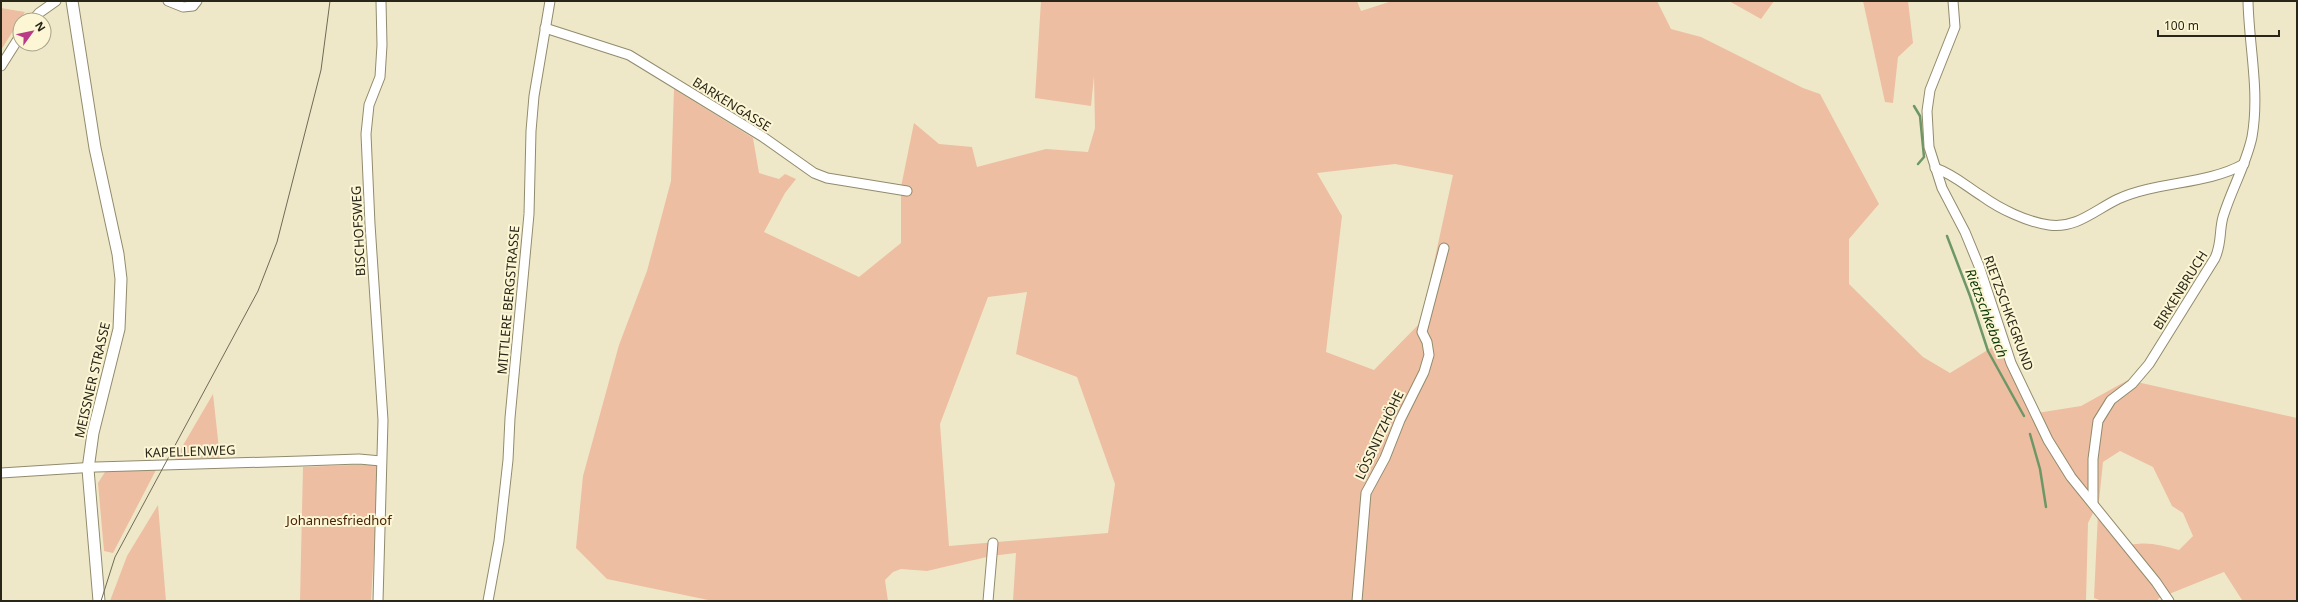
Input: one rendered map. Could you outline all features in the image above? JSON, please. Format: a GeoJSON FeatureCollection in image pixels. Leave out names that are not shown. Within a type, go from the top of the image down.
{"type":"FeatureCollection","features":[{"type":"Feature","properties":{"kind":"main road","name":"MEISSNER STRASSE"},"geometry":{"type":"LineString","coordinates":[[72,1],[95,148],[118,254],[121,280],[119,328],[93,433],[88,469],[99,601]]}},
{"type":"Feature","properties":{"kind":"street"},"geometry":{"type":"LineString","coordinates":[[39,12],[56,1]]}},
{"type":"Feature","properties":{"kind":"street"},"geometry":{"type":"LineString","coordinates":[[168,1],[183,7],[192,6],[197,1]]}},
{"type":"Feature","properties":{"kind":"street","name":"BISCHOFSWEG"},"geometry":{"type":"LineString","coordinates":[[378,601],[383,420],[370,224],[366,134],[369,105],[380,77],[382,45],[380,1]]}},
{"type":"Feature","properties":{"kind":"street","name":"MITTLERE BERGSTRASSE"},"geometry":{"type":"LineString","coordinates":[[488,601],[506,490],[510,418],[529,214],[532,118],[549,1]]}},
{"type":"Feature","properties":{"kind":"street","name":"RIETZSCHKEGRUND"},"geometry":{"type":"LineString","coordinates":[[1953,1],[1955,27],[1930,90],[1927,111],[1929,146],[1942,188],[1965,232],[1979,266],[2011,363],[2060,461],[2169,601]]}},
{"type":"Feature","properties":{"kind":"street","name":"BIRKENBRUCH"},"geometry":{"type":"LineString","coordinates":[[2093,502],[2093,459],[2098,421],[2111,400],[2132,384],[2149,364],[2216,258],[2221,246],[2223,219],[2244,164],[2252,137],[2255,99],[2248,1]]}},
{"type":"Feature","properties":{"kind":"street","name":"BARKENGASSE"},"geometry":{"type":"LineString","coordinates":[[545,28],[629,55],[762,137],[814,173],[827,178],[907,191]]}},
{"type":"Feature","properties":{"kind":"street"},"geometry":{"type":"LineString","coordinates":[[1,66],[12,49]]}},
{"type":"Feature","properties":{"kind":"street"},"geometry":{"type":"LineString","coordinates":[[1935,168],[1947,172],[1983,198],[2023,217],[2049,225],[2074,224],[2119,199],[2151,188],[2229,172],[2244,164]]}},
{"type":"Feature","properties":{"kind":"street","name":"LÖSSNITZHÖHE"},"geometry":{"type":"LineString","coordinates":[[1357,601],[1366,493],[1385,458],[1400,420],[1424,372],[1429,355],[1427,342],[1422,332],[1444,248]]}},
{"type":"Feature","properties":{"kind":"street","name":"KAPELLENWEG"},"geometry":{"type":"LineString","coordinates":[[1,473],[88,469],[96,467],[359,459],[381,461]]}},
{"type":"Feature","properties":{"kind":"street"},"geometry":{"type":"LineString","coordinates":[[988,601],[993,543]]}},
{"type":"Feature","properties":{"kind":"green space"},"geometry":{"type":"Polygon","coordinates":[[[1041,1],[1357,1],[1361,11],[1392,1],[1657,1],[1671,29],[1701,37],[1803,88],[1820,94],[1879,204],[1849,239],[1849,284],[1923,357],[1950,373],[2004,340],[2037,413],[2081,406],[2128,380],[2297,418],[2297,601],[2241,601],[2242,600],[2224,572],[2159,598],[2157,601],[2102,601],[2094,598],[2098,513],[2124,547],[2145,544],[2158,545],[2179,550],[2193,536],[2183,513],[2172,506],[2153,467],[2120,451],[2103,462],[2099,501],[2088,523],[2086,601],[1013,601],[1016,553],[991,556],[927,571],[901,569],[893,572],[885,580],[888,601],[713,601],[607,579],[576,548],[583,476],[619,345],[647,271],[671,181],[674,89],[753,138],[759,173],[779,179],[785,174],[796,179],[785,193],[764,232],[859,277],[901,243],[901,187],[914,123],[939,144],[972,147],[977,167],[1046,149],[1088,152],[1095,128],[1094,76],[1091,106],[1035,98],[1041,1]],[[1395,164],[1317,173],[1342,216],[1326,352],[1374,370],[1421,322],[1453,175],[1395,164]],[[1027,292],[988,297],[940,424],[949,546],[1108,533],[1115,484],[1077,377],[1016,354],[1027,292]]]}},
{"type":"Feature","properties":{"kind":"green space"},"geometry":{"type":"Polygon","coordinates":[[[1729,1],[1774,1],[1761,19],[1729,1]]]}},
{"type":"Feature","properties":{"kind":"green space"},"geometry":{"type":"Polygon","coordinates":[[[1863,1],[1908,1],[1913,43],[1898,57],[1893,103],[1885,102],[1863,1]]]}},
{"type":"Feature","properties":{"kind":"green space"},"geometry":{"type":"Polygon","coordinates":[[[1,8],[25,12],[12,12],[12,33],[1,50],[1,8]]]}},
{"type":"Feature","properties":{"kind":"green space"},"geometry":{"type":"Polygon","coordinates":[[[213,394],[220,458],[175,459],[213,394]]]}},
{"type":"Feature","properties":{"kind":"green space","name":"Johannesfriedhof"},"geometry":{"type":"Polygon","coordinates":[[[375,464],[379,467],[371,601],[300,601],[303,467],[375,464]]]}},
{"type":"Feature","properties":{"kind":"green space"},"geometry":{"type":"Polygon","coordinates":[[[157,468],[113,553],[104,551],[98,483],[105,472],[157,468]]]}},
{"type":"Feature","properties":{"kind":"green space"},"geometry":{"type":"Polygon","coordinates":[[[158,505],[166,601],[110,601],[127,556],[158,505]]]}},
{"type":"Feature","properties":{"kind":"waterway","name":"Rietzschkebach"},"geometry":{"type":"LineString","coordinates":[[1914,106],[1920,116],[1924,157],[1918,164]]}},
{"type":"Feature","properties":{"kind":"waterway","name":"Rietzschkebach"},"geometry":{"type":"LineString","coordinates":[[1947,236],[1970,296],[1988,351],[2024,416]]}},
{"type":"Feature","properties":{"kind":"waterway","name":"Rietzschkebach"},"geometry":{"type":"LineString","coordinates":[[2030,434],[2040,469],[2046,507]]}},
{"type":"Feature","properties":{"kind":"tram line"},"geometry":{"type":"LineString","coordinates":[[101,601],[115,557],[258,291],[277,242],[321,70],[330,1]]}}]}
